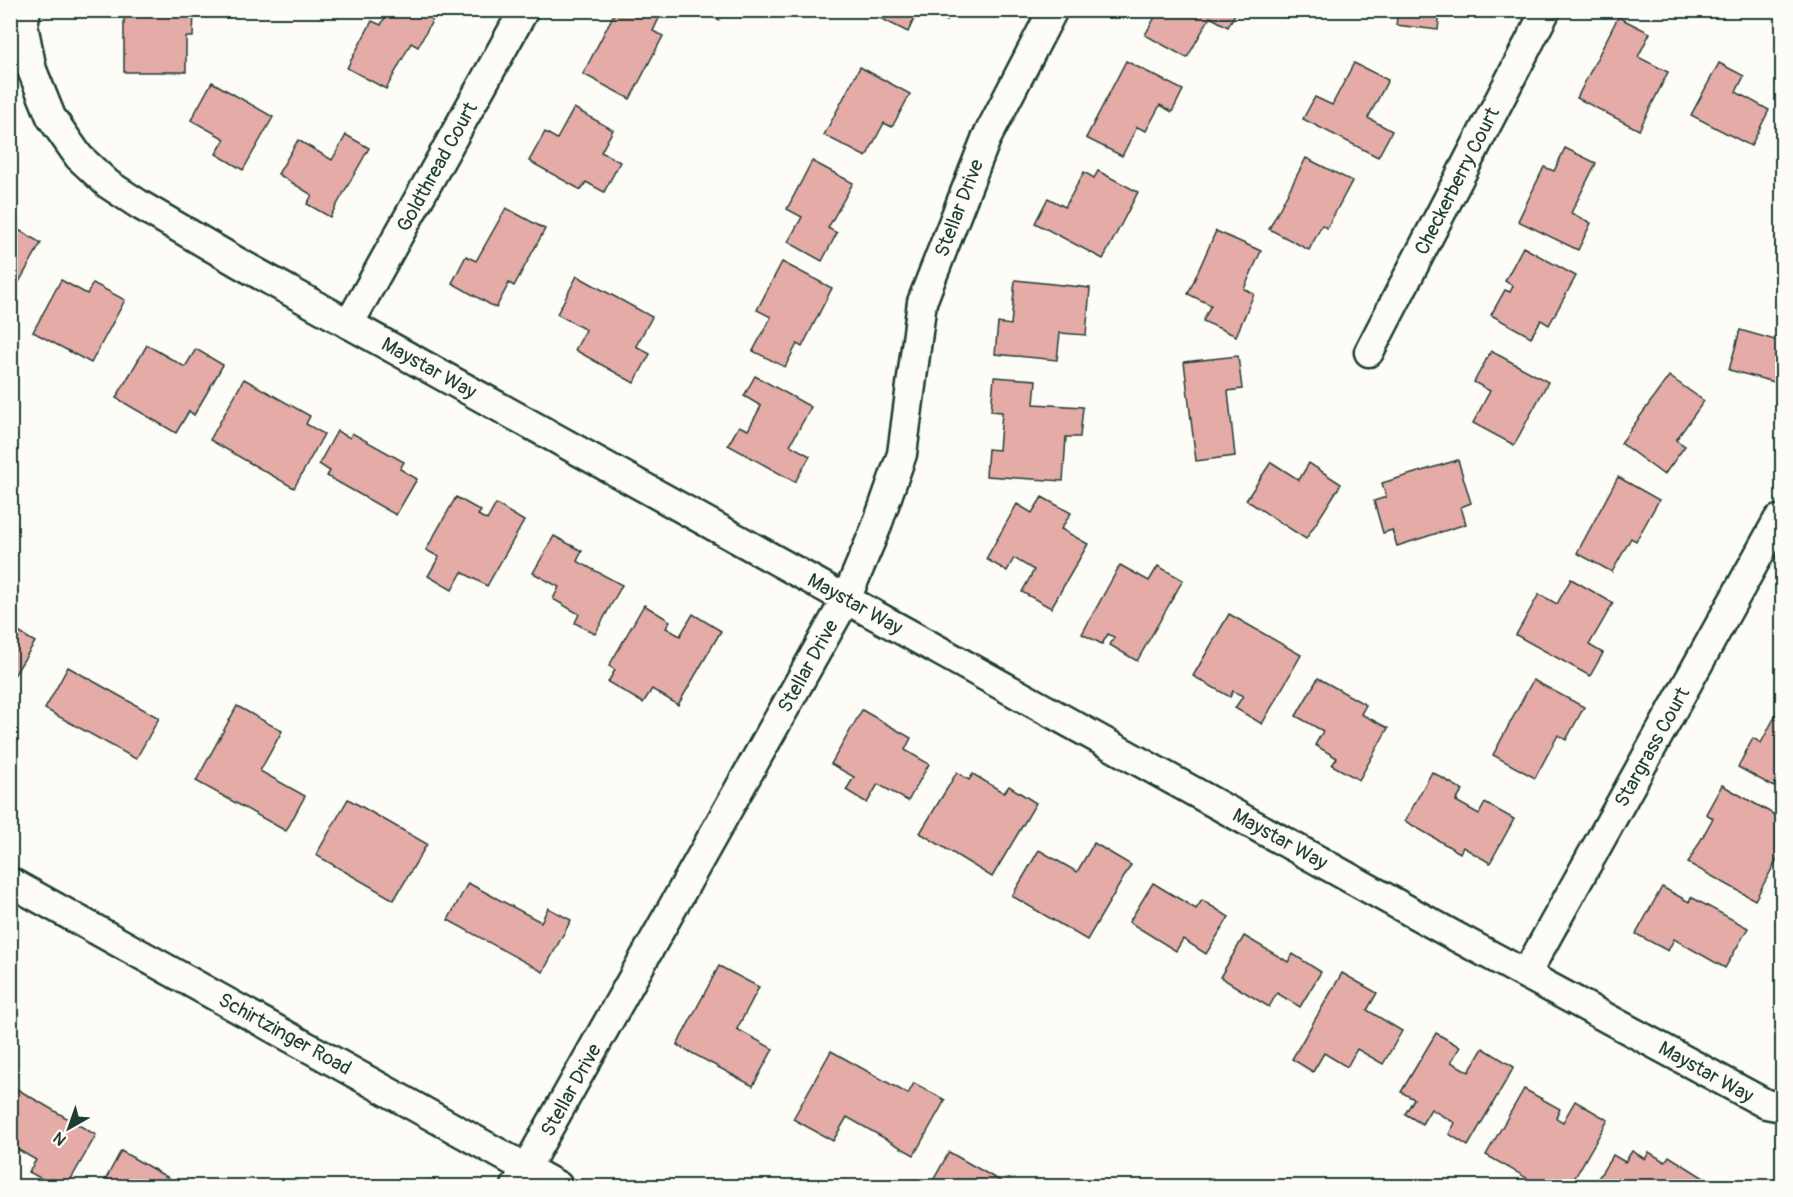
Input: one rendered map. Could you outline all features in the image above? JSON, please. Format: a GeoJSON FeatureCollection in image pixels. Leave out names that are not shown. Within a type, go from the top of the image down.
{"type":"FeatureCollection","features":[{"type":"Feature","properties":{"kind":"street","name":"Goldthread Court"},"geometry":{"type":"LineString","coordinates":[[350,324],[524,10]]}},
{"type":"Feature","properties":{"kind":"street","name":"Stellar Drive"},"geometry":{"type":"LineString","coordinates":[[521,1178],[846,599],[876,528],[902,454],[922,302],[986,139],[1053,10]]}},
{"type":"Feature","properties":{"kind":"street","name":"Checkerberry Court"},"geometry":{"type":"LineString","coordinates":[[1369,352],[1546,10]]}},
{"type":"Feature","properties":{"kind":"street","name":"Maystar Way"},"geometry":{"type":"LineString","coordinates":[[20,21],[32,70],[51,117],[79,157],[108,184],[140,206],[239,263],[1526,974],[1766,1104],[1782,1107]]}},
{"type":"Feature","properties":{"kind":"street","name":"Stargrass Court"},"geometry":{"type":"LineString","coordinates":[[1526,974],[1778,520]]}},
{"type":"Feature","properties":{"kind":"street","name":"Schirtzinger Road"},"geometry":{"type":"LineString","coordinates":[[10,882],[521,1178],[558,1186]]}},
{"type":"Feature","properties":{"kind":"building"},"geometry":{"type":"Polygon","coordinates":[[[124,10],[194,10],[193,37],[186,37],[186,72],[124,72],[124,10]]]}},
{"type":"Feature","properties":{"kind":"building"},"geometry":{"type":"Polygon","coordinates":[[[388,10],[416,10],[433,19],[418,47],[411,43],[386,89],[347,68],[372,21],[381,25],[388,10]]]}},
{"type":"Feature","properties":{"kind":"building"},"geometry":{"type":"Polygon","coordinates":[[[616,10],[650,10],[660,16],[653,31],[663,36],[630,99],[583,74],[616,10]]]}},
{"type":"Feature","properties":{"kind":"building"},"geometry":{"type":"Polygon","coordinates":[[[698,10],[723,10],[719,20],[698,10]]]}},
{"type":"Feature","properties":{"kind":"building"},"geometry":{"type":"Polygon","coordinates":[[[864,10],[918,10],[908,32],[864,10]]]}},
{"type":"Feature","properties":{"kind":"building"},"geometry":{"type":"Polygon","coordinates":[[[925,10],[953,10],[947,21],[925,10]]]}},
{"type":"Feature","properties":{"kind":"building"},"geometry":{"type":"Polygon","coordinates":[[[1159,10],[1237,10],[1228,27],[1210,17],[1187,58],[1145,35],[1159,10]]]}},
{"type":"Feature","properties":{"kind":"building"},"geometry":{"type":"Polygon","coordinates":[[[1398,10],[1440,10],[1438,30],[1396,25],[1398,10]]]}},
{"type":"Feature","properties":{"kind":"building"},"geometry":{"type":"Polygon","coordinates":[[[1618,17],[1650,33],[1638,57],[1668,72],[1639,130],[1577,98],[1618,17]]]}},
{"type":"Feature","properties":{"kind":"building"},"geometry":{"type":"Polygon","coordinates":[[[1126,61],[1183,90],[1172,112],[1160,105],[1146,131],[1137,127],[1122,156],[1086,138],[1126,61]]]}},
{"type":"Feature","properties":{"kind":"building"},"geometry":{"type":"Polygon","coordinates":[[[1354,63],[1388,80],[1368,118],[1392,131],[1378,157],[1303,119],[1315,97],[1332,105],[1354,63]]]}},
{"type":"Feature","properties":{"kind":"building"},"geometry":{"type":"Polygon","coordinates":[[[1719,63],[1744,76],[1736,92],[1769,110],[1751,146],[1691,115],[1719,63]]]}},
{"type":"Feature","properties":{"kind":"building"},"geometry":{"type":"Polygon","coordinates":[[[860,67],[910,94],[892,127],[884,123],[866,157],[824,135],[860,67]]]}},
{"type":"Feature","properties":{"kind":"building"},"geometry":{"type":"Polygon","coordinates":[[[212,82],[273,117],[243,170],[216,154],[225,139],[191,120],[212,82]]]}},
{"type":"Feature","properties":{"kind":"building"},"geometry":{"type":"Polygon","coordinates":[[[574,108],[613,130],[601,152],[620,162],[604,192],[586,182],[581,190],[529,161],[545,132],[557,139],[574,108]]]}},
{"type":"Feature","properties":{"kind":"building"},"geometry":{"type":"Polygon","coordinates":[[[346,135],[369,148],[330,217],[307,204],[312,195],[278,174],[298,140],[332,160],[346,135]]]}},
{"type":"Feature","properties":{"kind":"building"},"geometry":{"type":"Polygon","coordinates":[[[1565,148],[1596,163],[1571,213],[1591,223],[1578,250],[1518,221],[1544,167],[1554,171],[1565,148]]]}},
{"type":"Feature","properties":{"kind":"building"},"geometry":{"type":"Polygon","coordinates":[[[1306,158],[1352,181],[1327,228],[1322,225],[1309,250],[1269,229],[1306,158]]]}},
{"type":"Feature","properties":{"kind":"building"},"geometry":{"type":"Polygon","coordinates":[[[812,161],[853,183],[828,228],[837,233],[822,261],[788,242],[802,217],[787,209],[812,161]]]}},
{"type":"Feature","properties":{"kind":"building"},"geometry":{"type":"Polygon","coordinates":[[[1098,171],[1138,192],[1103,259],[1035,223],[1048,198],[1065,207],[1084,172],[1094,178],[1098,171]]]}},
{"type":"Feature","properties":{"kind":"building"},"geometry":{"type":"Polygon","coordinates":[[[506,208],[545,229],[514,286],[509,283],[496,308],[452,283],[466,256],[476,261],[506,208]]]}},
{"type":"Feature","properties":{"kind":"building"},"geometry":{"type":"Polygon","coordinates":[[[10,225],[41,243],[14,291],[10,289],[10,225]]]}},
{"type":"Feature","properties":{"kind":"building"},"geometry":{"type":"Polygon","coordinates":[[[1216,231],[1261,251],[1244,289],[1254,294],[1236,336],[1203,321],[1211,305],[1188,294],[1216,231]]]}},
{"type":"Feature","properties":{"kind":"building"},"geometry":{"type":"Polygon","coordinates":[[[1523,247],[1576,276],[1549,325],[1541,320],[1531,337],[1491,315],[1505,290],[1510,292],[1513,286],[1505,281],[1523,247]]]}},
{"type":"Feature","properties":{"kind":"building"},"geometry":{"type":"Polygon","coordinates":[[[782,262],[832,288],[802,347],[797,344],[785,367],[753,351],[771,317],[757,310],[782,262]]]}},
{"type":"Feature","properties":{"kind":"building"},"geometry":{"type":"Polygon","coordinates":[[[577,276],[652,317],[636,346],[650,354],[634,383],[575,350],[586,330],[557,314],[577,276]]]}},
{"type":"Feature","properties":{"kind":"building"},"geometry":{"type":"Polygon","coordinates":[[[61,280],[87,294],[93,283],[125,300],[91,363],[33,332],[61,280]]]}},
{"type":"Feature","properties":{"kind":"building"},"geometry":{"type":"Polygon","coordinates":[[[1015,280],[1090,288],[1086,335],[1060,333],[1057,360],[995,354],[998,323],[1011,325],[1015,280]]]}},
{"type":"Feature","properties":{"kind":"building"},"geometry":{"type":"Polygon","coordinates":[[[1740,330],[1782,342],[1782,384],[1729,370],[1740,330]]]}},
{"type":"Feature","properties":{"kind":"building"},"geometry":{"type":"Polygon","coordinates":[[[147,345],[185,367],[196,349],[223,365],[194,415],[189,411],[176,433],[116,398],[147,345]]]}},
{"type":"Feature","properties":{"kind":"building"},"geometry":{"type":"Polygon","coordinates":[[[1491,351],[1548,382],[1514,445],[1473,423],[1490,391],[1474,382],[1491,351]]]}},
{"type":"Feature","properties":{"kind":"building"},"geometry":{"type":"Polygon","coordinates":[[[1238,356],[1242,389],[1228,391],[1235,456],[1196,461],[1184,362],[1238,356]]]}},
{"type":"Feature","properties":{"kind":"building"},"geometry":{"type":"Polygon","coordinates":[[[755,376],[811,407],[790,445],[810,456],[795,482],[728,445],[739,426],[748,430],[761,406],[744,396],[755,376]]]}},
{"type":"Feature","properties":{"kind":"building"},"geometry":{"type":"Polygon","coordinates":[[[1669,376],[1704,401],[1676,440],[1685,446],[1664,475],[1621,443],[1669,376]]]}},
{"type":"Feature","properties":{"kind":"building"},"geometry":{"type":"Polygon","coordinates":[[[994,377],[1036,380],[1034,404],[1083,407],[1080,437],[1066,437],[1063,481],[986,476],[988,449],[999,450],[1002,412],[991,411],[994,377]]]}},
{"type":"Feature","properties":{"kind":"building"},"geometry":{"type":"Polygon","coordinates":[[[244,379],[310,416],[306,424],[324,434],[294,488],[210,440],[244,379]]]}},
{"type":"Feature","properties":{"kind":"building"},"geometry":{"type":"Polygon","coordinates":[[[337,431],[350,438],[352,433],[404,462],[400,469],[417,479],[396,515],[327,476],[330,471],[319,464],[337,431]]]}},
{"type":"Feature","properties":{"kind":"building"},"geometry":{"type":"Polygon","coordinates":[[[1458,460],[1471,503],[1461,507],[1466,524],[1397,546],[1392,530],[1383,533],[1374,501],[1386,497],[1382,483],[1458,460]]]}},
{"type":"Feature","properties":{"kind":"building"},"geometry":{"type":"Polygon","coordinates":[[[1271,462],[1299,480],[1309,463],[1341,484],[1306,539],[1246,500],[1271,462]]]}},
{"type":"Feature","properties":{"kind":"building"},"geometry":{"type":"Polygon","coordinates":[[[1618,477],[1659,500],[1636,541],[1631,538],[1612,572],[1577,553],[1618,477]]]}},
{"type":"Feature","properties":{"kind":"building"},"geometry":{"type":"Polygon","coordinates":[[[456,497],[481,511],[478,515],[487,520],[496,504],[524,521],[487,586],[462,572],[452,590],[428,576],[439,557],[426,550],[456,497]]]}},
{"type":"Feature","properties":{"kind":"building"},"geometry":{"type":"Polygon","coordinates":[[[1042,497],[1071,513],[1061,529],[1088,544],[1051,608],[1022,592],[1034,570],[1014,558],[1007,571],[986,559],[1017,504],[1032,513],[1042,497]]]}},
{"type":"Feature","properties":{"kind":"building"},"geometry":{"type":"Polygon","coordinates":[[[554,536],[582,551],[577,561],[622,585],[595,634],[575,623],[579,614],[553,599],[559,587],[533,573],[554,536]]]}},
{"type":"Feature","properties":{"kind":"building"},"geometry":{"type":"Polygon","coordinates":[[[1120,565],[1149,581],[1158,566],[1183,580],[1137,661],[1110,645],[1114,637],[1108,634],[1102,644],[1082,634],[1120,565]]]}},
{"type":"Feature","properties":{"kind":"building"},"geometry":{"type":"Polygon","coordinates":[[[1571,579],[1613,603],[1589,645],[1603,653],[1590,676],[1516,635],[1539,594],[1557,604],[1571,579]]]}},
{"type":"Feature","properties":{"kind":"building"},"geometry":{"type":"Polygon","coordinates":[[[644,605],[670,621],[666,628],[680,636],[693,614],[721,631],[678,705],[652,689],[643,703],[608,682],[615,670],[609,666],[644,605]]]}},
{"type":"Feature","properties":{"kind":"building"},"geometry":{"type":"Polygon","coordinates":[[[1229,614],[1301,655],[1262,724],[1235,708],[1243,696],[1233,691],[1230,697],[1193,676],[1229,614]]]}},
{"type":"Feature","properties":{"kind":"building"},"geometry":{"type":"Polygon","coordinates":[[[10,627],[35,642],[10,682],[10,627]]]}},
{"type":"Feature","properties":{"kind":"building"},"geometry":{"type":"Polygon","coordinates":[[[68,667],[159,718],[136,759],[45,709],[68,667]]]}},
{"type":"Feature","properties":{"kind":"building"},"geometry":{"type":"Polygon","coordinates":[[[1318,678],[1366,705],[1361,714],[1388,728],[1359,780],[1332,765],[1337,758],[1315,745],[1323,731],[1296,716],[1318,678]]]}},
{"type":"Feature","properties":{"kind":"building"},"geometry":{"type":"Polygon","coordinates":[[[1533,680],[1584,707],[1566,740],[1558,735],[1535,778],[1493,755],[1533,680]]]}},
{"type":"Feature","properties":{"kind":"building"},"geometry":{"type":"Polygon","coordinates":[[[1782,703],[1782,772],[1774,787],[1738,767],[1753,738],[1761,743],[1782,703]]]}},
{"type":"Feature","properties":{"kind":"building"},"geometry":{"type":"Polygon","coordinates":[[[237,706],[282,731],[260,771],[305,796],[286,831],[196,781],[237,706]]]}},
{"type":"Feature","properties":{"kind":"building"},"geometry":{"type":"Polygon","coordinates":[[[862,710],[911,738],[905,750],[929,764],[908,801],[878,784],[867,803],[846,790],[854,777],[831,764],[862,710]]]}},
{"type":"Feature","properties":{"kind":"building"},"geometry":{"type":"Polygon","coordinates":[[[957,772],[969,780],[973,774],[1004,793],[1009,786],[1036,803],[992,877],[920,833],[957,772]]]}},
{"type":"Feature","properties":{"kind":"building"},"geometry":{"type":"Polygon","coordinates":[[[1432,772],[1463,790],[1456,801],[1479,814],[1485,803],[1514,819],[1490,863],[1463,847],[1460,853],[1405,821],[1432,772]]]}},
{"type":"Feature","properties":{"kind":"building"},"geometry":{"type":"Polygon","coordinates":[[[1722,785],[1782,819],[1782,850],[1755,900],[1688,863],[1713,818],[1706,814],[1722,785]]]}},
{"type":"Feature","properties":{"kind":"building"},"geometry":{"type":"Polygon","coordinates":[[[348,799],[427,844],[394,900],[316,855],[348,799]]]}},
{"type":"Feature","properties":{"kind":"building"},"geometry":{"type":"Polygon","coordinates":[[[1094,843],[1131,865],[1087,940],[1012,896],[1039,850],[1077,872],[1094,843]]]}},
{"type":"Feature","properties":{"kind":"building"},"geometry":{"type":"Polygon","coordinates":[[[468,883],[541,922],[548,908],[571,920],[543,972],[448,920],[468,883]]]}},
{"type":"Feature","properties":{"kind":"building"},"geometry":{"type":"Polygon","coordinates":[[[1153,883],[1196,909],[1202,900],[1229,917],[1206,954],[1183,939],[1176,951],[1129,922],[1153,883]]]}},
{"type":"Feature","properties":{"kind":"building"},"geometry":{"type":"Polygon","coordinates":[[[1662,887],[1689,902],[1691,897],[1748,928],[1725,968],[1674,939],[1668,951],[1636,934],[1662,887]]]}},
{"type":"Feature","properties":{"kind":"building"},"geometry":{"type":"Polygon","coordinates":[[[1244,936],[1288,962],[1293,954],[1321,972],[1300,1007],[1277,993],[1269,1007],[1220,977],[1244,936]]]}},
{"type":"Feature","properties":{"kind":"building"},"geometry":{"type":"Polygon","coordinates":[[[719,966],[759,987],[737,1029],[773,1049],[753,1086],[677,1045],[719,966]]]}},
{"type":"Feature","properties":{"kind":"building"},"geometry":{"type":"Polygon","coordinates":[[[1342,973],[1377,993],[1367,1010],[1402,1031],[1383,1064],[1357,1049],[1347,1067],[1324,1053],[1313,1072],[1292,1059],[1342,973]]]}},
{"type":"Feature","properties":{"kind":"building"},"geometry":{"type":"Polygon","coordinates":[[[1436,1033],[1460,1047],[1451,1062],[1469,1072],[1483,1048],[1514,1067],[1468,1146],[1449,1134],[1455,1123],[1431,1109],[1422,1124],[1405,1114],[1414,1099],[1401,1092],[1436,1033]]]}},
{"type":"Feature","properties":{"kind":"building"},"geometry":{"type":"Polygon","coordinates":[[[831,1051],[908,1094],[914,1083],[945,1100],[914,1155],[847,1117],[833,1141],[793,1119],[831,1051]]]}},
{"type":"Feature","properties":{"kind":"building"},"geometry":{"type":"Polygon","coordinates":[[[10,1085],[96,1135],[67,1186],[55,1186],[29,1172],[36,1160],[10,1145],[10,1085]]]}},
{"type":"Feature","properties":{"kind":"building"},"geometry":{"type":"Polygon","coordinates":[[[1524,1089],[1560,1109],[1556,1118],[1563,1122],[1575,1101],[1608,1120],[1570,1186],[1541,1186],[1486,1155],[1524,1089]]]}},
{"type":"Feature","properties":{"kind":"building"},"geometry":{"type":"Polygon","coordinates":[[[121,1151],[183,1186],[102,1186],[121,1151]]]}},
{"type":"Feature","properties":{"kind":"building"},"geometry":{"type":"Polygon","coordinates":[[[1632,1151],[1645,1159],[1649,1152],[1665,1162],[1669,1156],[1707,1180],[1703,1186],[1593,1186],[1613,1155],[1625,1162],[1632,1151]]]}},
{"type":"Feature","properties":{"kind":"building"},"geometry":{"type":"Polygon","coordinates":[[[949,1152],[1009,1186],[930,1186],[949,1152]]]}}]}
